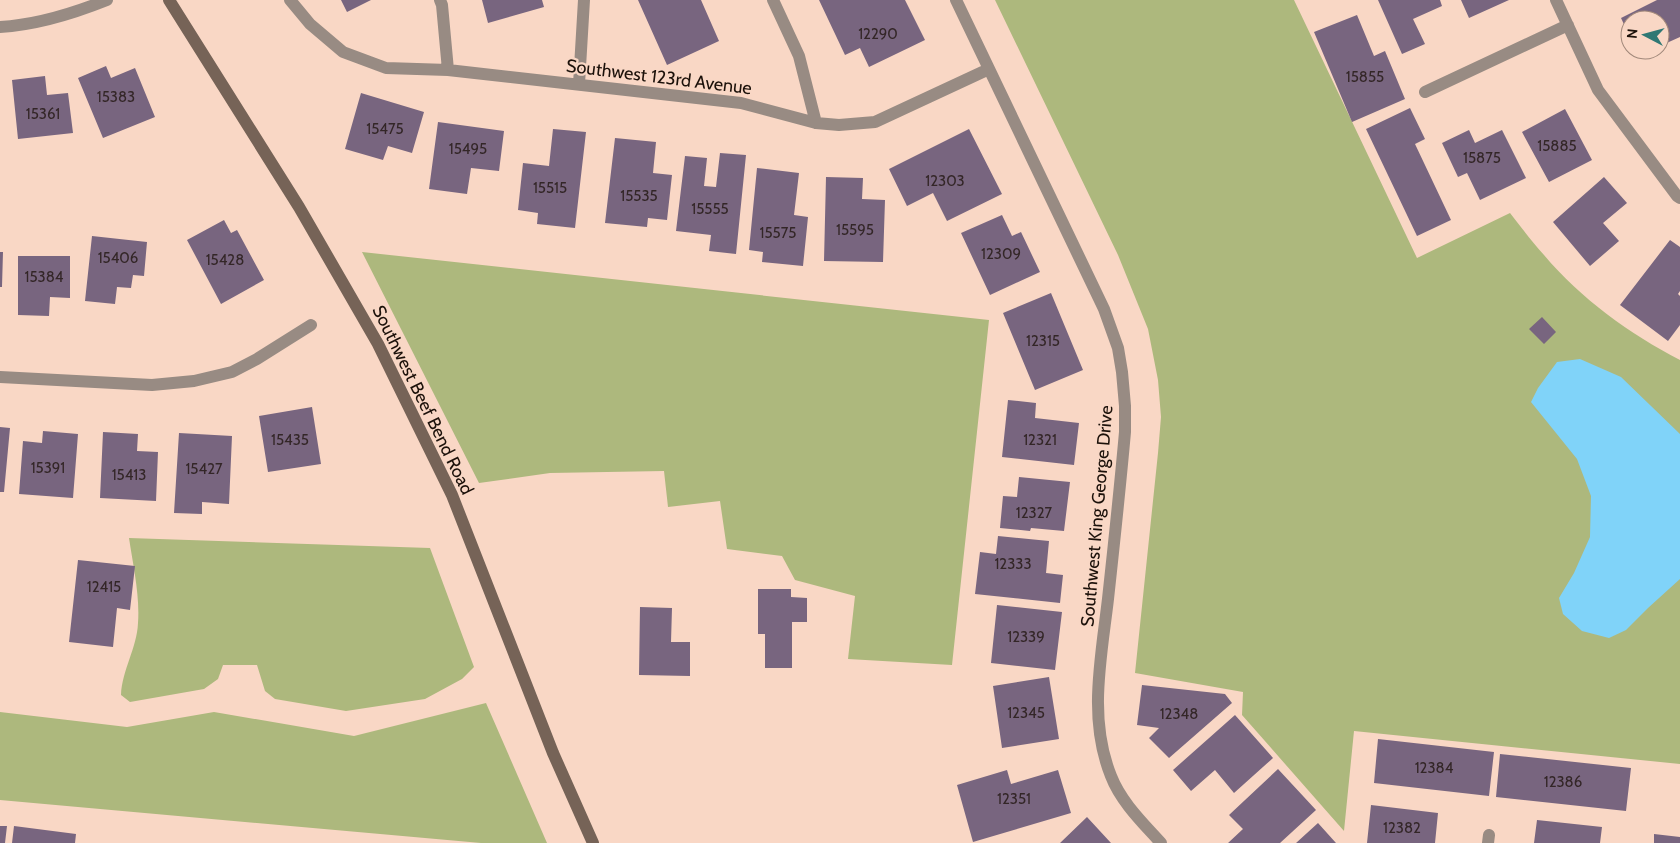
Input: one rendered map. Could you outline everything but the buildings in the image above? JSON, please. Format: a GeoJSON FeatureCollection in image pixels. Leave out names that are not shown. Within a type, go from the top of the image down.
{"type":"FeatureCollection","features":[{"type":"Feature","properties":{"kind":"main road","name":"Southwest Beef Bend Road"},"geometry":{"type":"LineString","coordinates":[[169,0],[299,207],[378,344],[452,495],[553,753],[592,843]]}},
{"type":"Feature","properties":{"kind":"street"},"geometry":{"type":"LineString","coordinates":[[0,27],[18,26],[72,14],[106,0]]}},
{"type":"Feature","properties":{"kind":"street","name":"Southwest 123rd Avenue"},"geometry":{"type":"LineString","coordinates":[[290,0],[310,24],[343,52],[386,68],[448,70],[741,103],[816,123],[839,125],[875,122],[989,69]]}},
{"type":"Feature","properties":{"kind":"street"},"geometry":{"type":"LineString","coordinates":[[440,0],[448,70]]}},
{"type":"Feature","properties":{"kind":"street"},"geometry":{"type":"LineString","coordinates":[[579,84],[584,0]]}},
{"type":"Feature","properties":{"kind":"street"},"geometry":{"type":"LineString","coordinates":[[773,0],[799,56],[816,123]]}},
{"type":"Feature","properties":{"kind":"street","name":"Southwest King George Drive"},"geometry":{"type":"LineString","coordinates":[[956,0],[1104,309],[1118,348],[1126,406],[1125,432],[1097,719],[1101,746],[1111,778],[1125,801],[1161,843]]}},
{"type":"Feature","properties":{"kind":"street"},"geometry":{"type":"LineString","coordinates":[[1556,0],[1598,90],[1680,198]]}},
{"type":"Feature","properties":{"kind":"street"},"geometry":{"type":"LineString","coordinates":[[1425,92],[1568,25]]}},
{"type":"Feature","properties":{"kind":"street"},"geometry":{"type":"LineString","coordinates":[[0,377],[152,384],[194,381],[232,372],[257,359],[311,324]]}},
{"type":"Feature","properties":{"kind":"green space"},"geometry":{"type":"Polygon","coordinates":[[[995,0],[1294,0],[1417,258],[1510,213],[1558,271],[1590,301],[1643,339],[1680,360],[1680,764],[1354,731],[1344,831],[1242,715],[1243,692],[1135,673],[1161,417],[1158,380],[1148,329],[1118,255],[995,0]]]}},
{"type":"Feature","properties":{"kind":"green space"},"geometry":{"type":"Polygon","coordinates":[[[362,252],[989,320],[952,665],[848,659],[855,596],[795,580],[782,556],[727,549],[720,501],[668,507],[664,471],[550,473],[479,483],[362,252]]]}},
{"type":"Feature","properties":{"kind":"green space"},"geometry":{"type":"Polygon","coordinates":[[[129,538],[430,548],[474,667],[462,679],[425,699],[346,711],[275,699],[265,691],[257,665],[223,665],[218,679],[204,689],[130,702],[121,695],[138,623],[137,591],[129,538]]]}},
{"type":"Feature","properties":{"kind":"green space"},"geometry":{"type":"Polygon","coordinates":[[[486,703],[547,843],[481,843],[0,800],[0,712],[127,727],[214,712],[354,736],[486,703]]]}},
{"type":"Feature","properties":{"kind":"water"},"geometry":{"type":"Polygon","coordinates":[[[1580,359],[1621,377],[1680,434],[1680,579],[1626,630],[1609,638],[1582,631],[1563,614],[1559,598],[1574,573],[1590,537],[1591,496],[1577,459],[1531,402],[1538,388],[1557,362],[1580,359]]]}}]}
